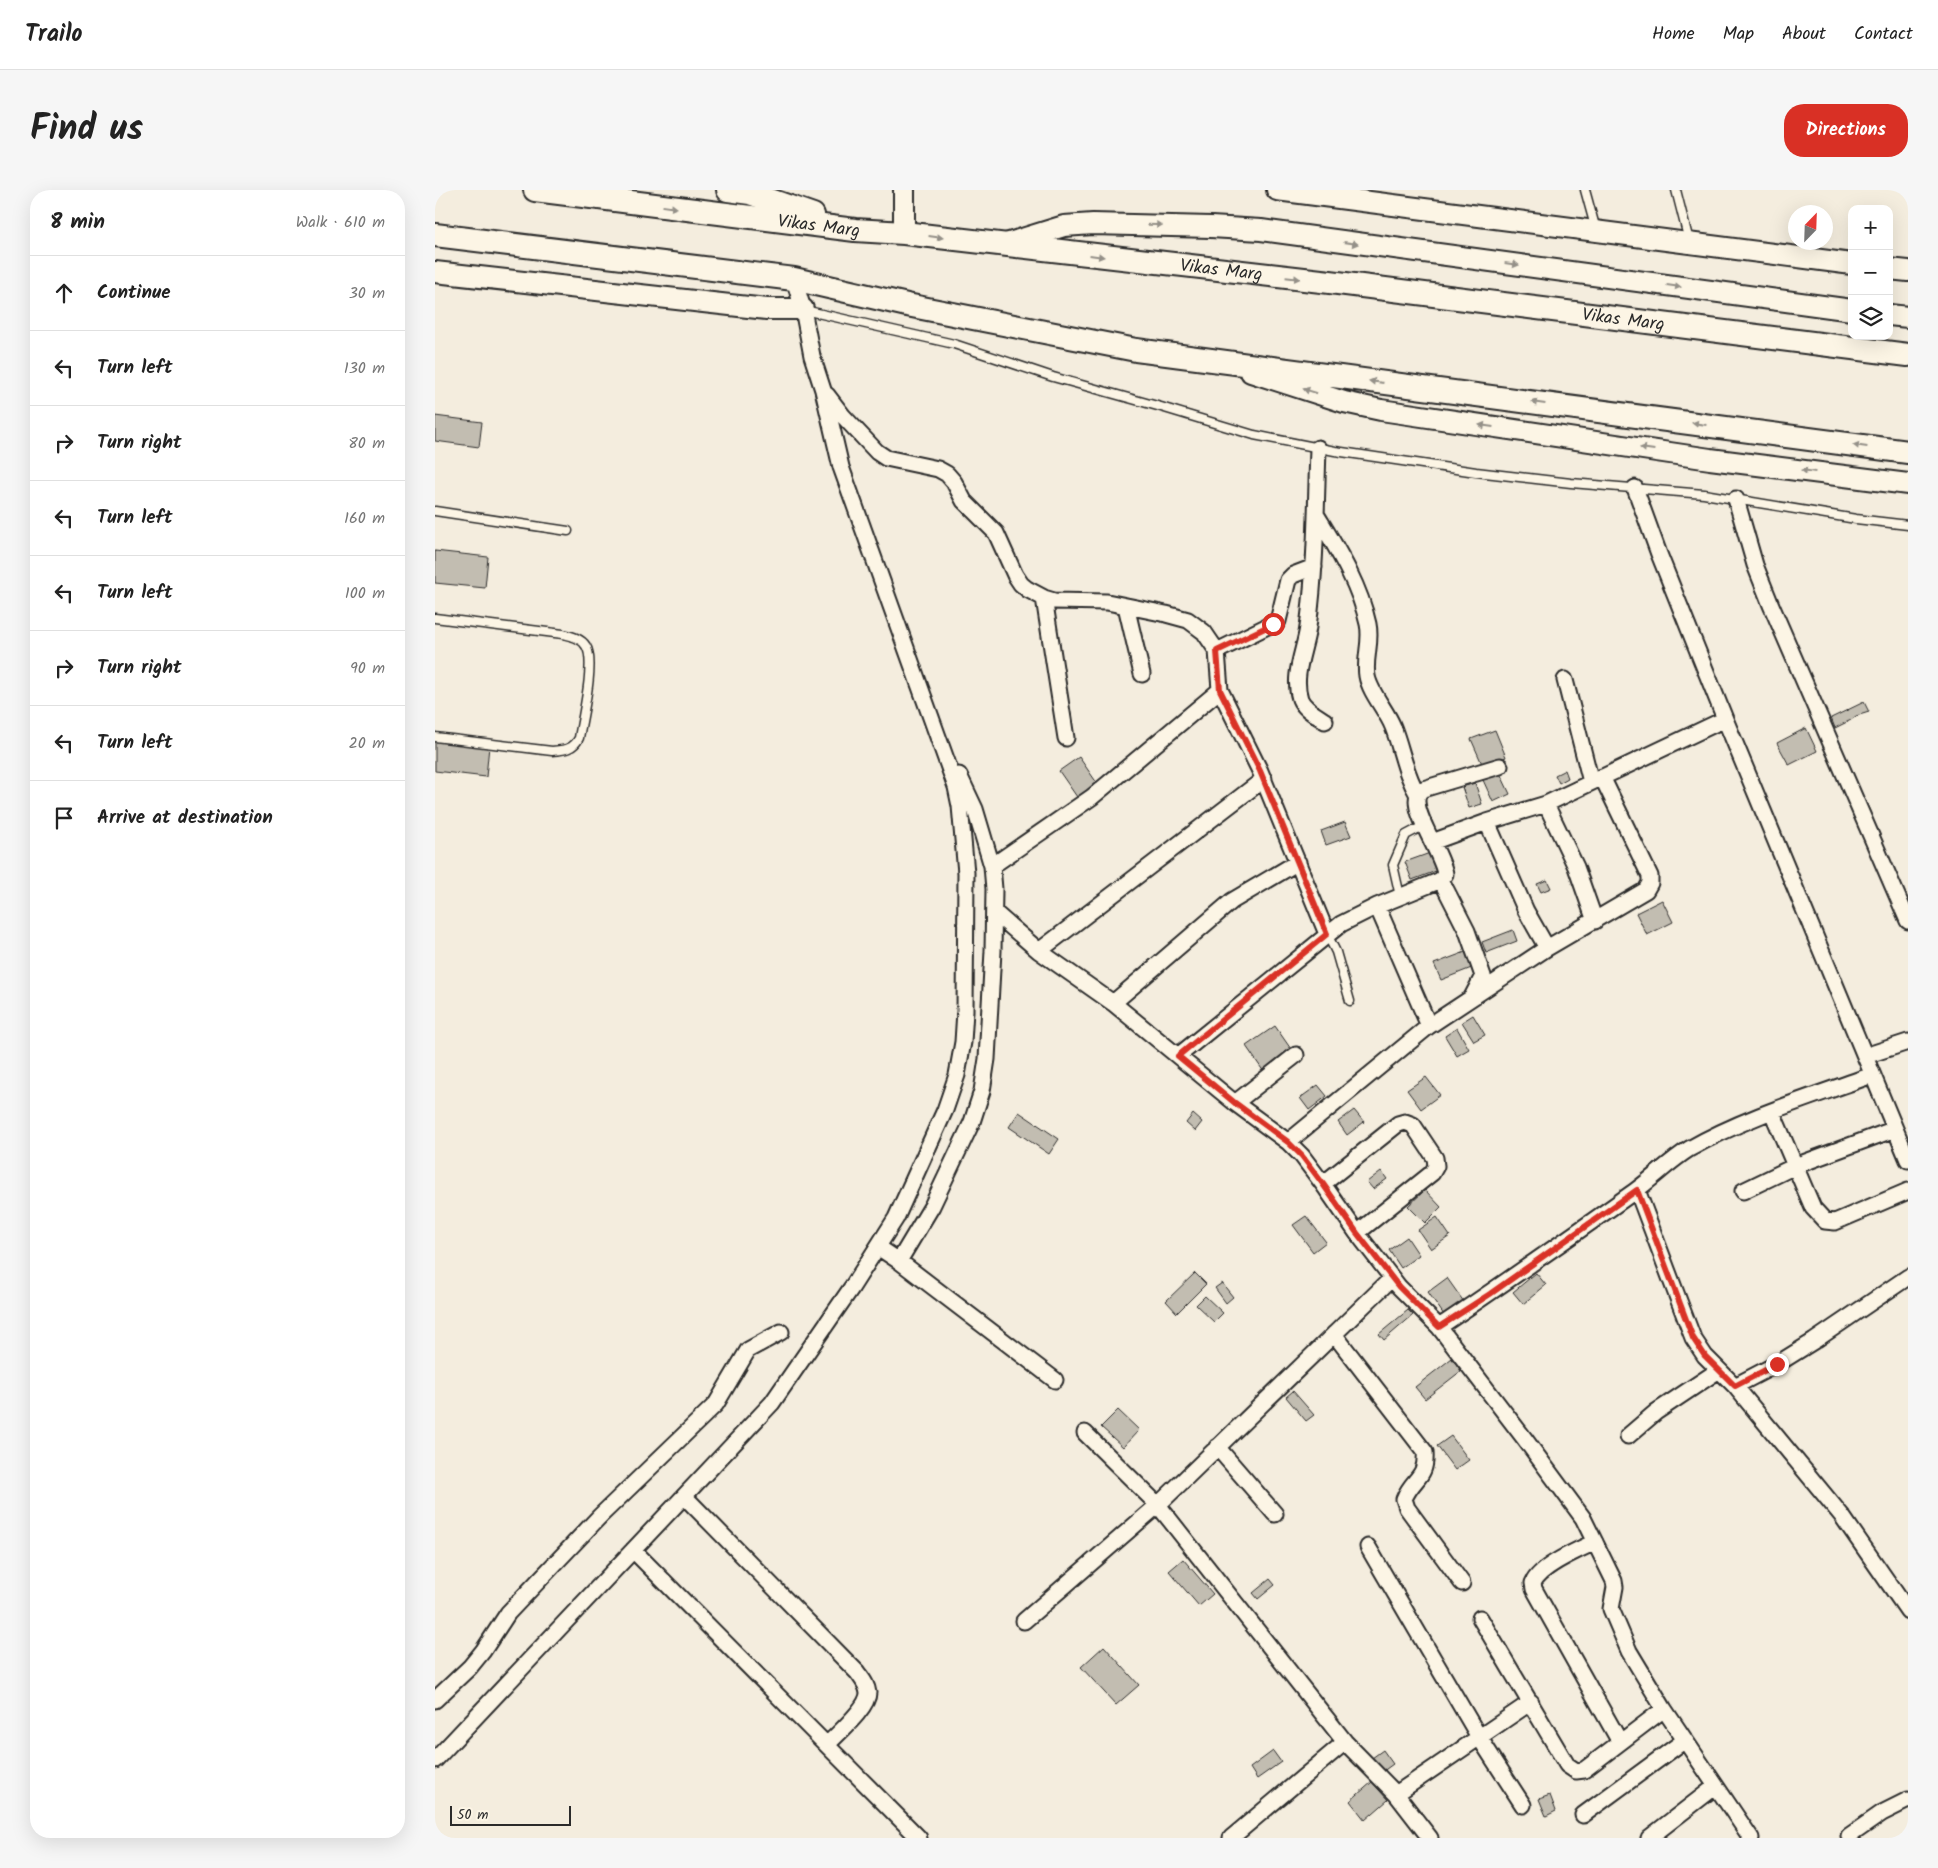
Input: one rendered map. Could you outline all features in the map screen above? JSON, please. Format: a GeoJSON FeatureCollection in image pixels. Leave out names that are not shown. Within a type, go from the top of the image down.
{"type":"FeatureCollection","features":[{"type":"Feature","properties":{"kind":"main road","name":"Vikas Marg"},"geometry":{"type":"LineString","coordinates":[[535,190],[855,230],[904,233],[1330,282],[1908,355]]}},
{"type":"Feature","properties":{"kind":"main road"},"geometry":{"type":"LineString","coordinates":[[728,190],[750,192],[855,230]]}},
{"type":"Feature","properties":{"kind":"main road"},"geometry":{"type":"LineString","coordinates":[[435,220],[476,240]]}},
{"type":"Feature","properties":{"kind":"main road"},"geometry":{"type":"LineString","coordinates":[[435,235],[794,280],[907,305],[1136,350],[1908,452]]}},
{"type":"Feature","properties":{"kind":"street"},"geometry":{"type":"LineString","coordinates":[[904,190],[904,233]]}},
{"type":"Feature","properties":{"kind":"street"},"geometry":{"type":"LineString","coordinates":[[1277,190],[1848,264]]}},
{"type":"Feature","properties":{"kind":"street"},"geometry":{"type":"LineString","coordinates":[[1004,244],[1064,226],[1093,224],[1261,230],[1848,309]]}},
{"type":"Feature","properties":{"kind":"street"},"geometry":{"type":"LineString","coordinates":[[1893,269],[1908,271]]}},
{"type":"Feature","properties":{"kind":"street"},"geometry":{"type":"LineString","coordinates":[[435,272],[767,309],[803,309]]}},
{"type":"Feature","properties":{"kind":"street"},"geometry":{"type":"LineString","coordinates":[[435,1760],[771,1403],[852,1287],[896,1218],[945,1110],[957,1075],[963,1042],[965,1011],[965,873],[960,806],[956,787],[932,717],[841,467],[823,390],[812,356],[803,309],[794,280]]}},
{"type":"Feature","properties":{"kind":"street"},"geometry":{"type":"LineString","coordinates":[[1893,315],[1908,317]]}},
{"type":"Feature","properties":{"kind":"street"},"geometry":{"type":"LineString","coordinates":[[1217,360],[1344,402],[1381,410],[1709,458],[1908,484]]}},
{"type":"Feature","properties":{"kind":"street"},"geometry":{"type":"LineString","coordinates":[[823,390],[843,416],[885,458],[938,470],[947,474],[954,482],[964,501],[996,533],[1021,584],[1044,598],[1054,601],[1107,602],[1188,620],[1204,632],[1217,651],[1220,690],[1263,779],[1327,934]]}},
{"type":"Feature","properties":{"kind":"street"},"geometry":{"type":"LineString","coordinates":[[1318,448],[1316,514],[1308,628],[1297,682],[1300,700],[1308,710],[1325,721]]}},
{"type":"Feature","properties":{"kind":"street"},"geometry":{"type":"LineString","coordinates":[[1635,488],[1659,554],[1725,719],[1908,1160]]}},
{"type":"Feature","properties":{"kind":"street"},"geometry":{"type":"LineString","coordinates":[[1737,499],[1755,565],[1771,605],[1905,905],[1908,921]]}},
{"type":"Feature","properties":{"kind":"street"},"geometry":{"type":"LineString","coordinates":[[1178,1056],[1341,924],[1377,906],[1441,880],[1445,874],[1444,866],[1417,805],[1418,795],[1405,766],[1393,727],[1368,678],[1366,660],[1370,640],[1368,624],[1361,600],[1342,558],[1316,514]]}},
{"type":"Feature","properties":{"kind":"street"},"geometry":{"type":"LineString","coordinates":[[1217,651],[1278,620],[1288,580],[1293,575],[1313,567]]}},
{"type":"Feature","properties":{"kind":"street"},"geometry":{"type":"LineString","coordinates":[[1044,598],[1066,738]]}},
{"type":"Feature","properties":{"kind":"street"},"geometry":{"type":"LineString","coordinates":[[1126,606],[1142,674]]}},
{"type":"Feature","properties":{"kind":"street"},"geometry":{"type":"LineString","coordinates":[[1288,1142],[1429,1026],[1547,948],[1646,890],[1650,883],[1650,876],[1596,780],[1565,680]]}},
{"type":"Feature","properties":{"kind":"street"},"geometry":{"type":"LineString","coordinates":[[992,866],[1092,797],[1220,690]]}},
{"type":"Feature","properties":{"kind":"street"},"geometry":{"type":"LineString","coordinates":[[899,1261],[932,1206],[972,1122],[982,1091],[987,1059],[994,912],[992,866],[975,809],[932,717]]}},
{"type":"Feature","properties":{"kind":"street"},"geometry":{"type":"LineString","coordinates":[[1432,842],[1487,822],[1546,804],[1725,719]]}},
{"type":"Feature","properties":{"kind":"street"},"geometry":{"type":"LineString","coordinates":[[1418,795],[1423,789],[1500,766]]}},
{"type":"Feature","properties":{"kind":"street"},"geometry":{"type":"LineString","coordinates":[[1039,951],[1263,779]]}},
{"type":"Feature","properties":{"kind":"street"},"geometry":{"type":"LineString","coordinates":[[1546,804],[1576,866],[1595,921]]}},
{"type":"Feature","properties":{"kind":"street"},"geometry":{"type":"LineString","coordinates":[[1487,822],[1526,911],[1547,948]]}},
{"type":"Feature","properties":{"kind":"street"},"geometry":{"type":"LineString","coordinates":[[1113,1004],[1232,901],[1298,862]]}},
{"type":"Feature","properties":{"kind":"street"},"geometry":{"type":"LineString","coordinates":[[1441,880],[1467,931],[1483,976],[1472,997]]}},
{"type":"Feature","properties":{"kind":"street"},"geometry":{"type":"LineString","coordinates":[[1377,906],[1429,1026]]}},
{"type":"Feature","properties":{"kind":"street"},"geometry":{"type":"LineString","coordinates":[[994,912],[1039,951],[1113,1004],[1235,1103],[1288,1142],[1302,1156],[1357,1233],[1392,1278],[1439,1327],[1583,1518],[1615,1587],[1611,1609],[1620,1632],[1664,1709],[1750,1838]]}},
{"type":"Feature","properties":{"kind":"street"},"geometry":{"type":"LineString","coordinates":[[1865,1056],[1908,1042]]}},
{"type":"Feature","properties":{"kind":"street"},"geometry":{"type":"LineString","coordinates":[[1235,1103],[1296,1055]]}},
{"type":"Feature","properties":{"kind":"street"},"geometry":{"type":"LineString","coordinates":[[1439,1327],[1490,1294],[1637,1190],[1688,1150],[1772,1112],[1872,1075]]}},
{"type":"Feature","properties":{"kind":"street"},"geometry":{"type":"LineString","coordinates":[[1772,1112],[1813,1208],[1825,1221],[1835,1222],[1908,1191]]}},
{"type":"Feature","properties":{"kind":"street"},"geometry":{"type":"LineString","coordinates":[[1323,1184],[1397,1124],[1405,1122],[1413,1125],[1435,1158],[1435,1166],[1432,1173],[1357,1233]]}},
{"type":"Feature","properties":{"kind":"street"},"geometry":{"type":"LineString","coordinates":[[1743,1191],[1795,1166],[1895,1128]]}},
{"type":"Feature","properties":{"kind":"street"},"geometry":{"type":"LineString","coordinates":[[1637,1190],[1693,1338],[1705,1356],[1735,1386],[1842,1516],[1908,1611]]}},
{"type":"Feature","properties":{"kind":"street"},"geometry":{"type":"LineString","coordinates":[[878,1247],[1055,1380]]}},
{"type":"Feature","properties":{"kind":"street"},"geometry":{"type":"LineString","coordinates":[[1735,1386],[1777,1364],[1814,1341],[1908,1277]]}},
{"type":"Feature","properties":{"kind":"street"},"geometry":{"type":"LineString","coordinates":[[1024,1621],[1158,1505],[1392,1278]]}},
{"type":"Feature","properties":{"kind":"street"},"geometry":{"type":"LineString","coordinates":[[435,1700],[470,1667],[483,1652],[508,1613],[600,1516],[716,1404],[748,1350],[781,1332]]}},
{"type":"Feature","properties":{"kind":"street"},"geometry":{"type":"LineString","coordinates":[[1334,1334],[1425,1452],[1426,1464],[1421,1475],[1409,1488],[1404,1499],[1407,1508],[1462,1583]]}},
{"type":"Feature","properties":{"kind":"street"},"geometry":{"type":"LineString","coordinates":[[1627,1436],[1656,1412],[1719,1370]]}},
{"type":"Feature","properties":{"kind":"street"},"geometry":{"type":"LineString","coordinates":[[1085,1434],[1158,1505],[1345,1742],[1396,1794],[1430,1838]]}},
{"type":"Feature","properties":{"kind":"street"},"geometry":{"type":"LineString","coordinates":[[1217,1447],[1275,1514]]}},
{"type":"Feature","properties":{"kind":"street"},"geometry":{"type":"LineString","coordinates":[[684,1496],[850,1665],[866,1684],[868,1696],[864,1705],[827,1745]]}},
{"type":"Feature","properties":{"kind":"street"},"geometry":{"type":"LineString","coordinates":[[1595,1542],[1568,1555],[1539,1574],[1533,1583],[1534,1589],[1620,1742]]}},
{"type":"Feature","properties":{"kind":"street"},"geometry":{"type":"LineString","coordinates":[[1368,1547],[1479,1737],[1523,1805]]}},
{"type":"Feature","properties":{"kind":"street"},"geometry":{"type":"LineString","coordinates":[[633,1550],[919,1838]]}},
{"type":"Feature","properties":{"kind":"street"},"geometry":{"type":"LineString","coordinates":[[1480,1618],[1567,1765],[1576,1771],[1584,1770],[1664,1709]]}},
{"type":"Feature","properties":{"kind":"street"},"geometry":{"type":"LineString","coordinates":[[1396,1794],[1531,1702]]}},
{"type":"Feature","properties":{"kind":"street"},"geometry":{"type":"LineString","coordinates":[[1583,1815],[1685,1740]]}},
{"type":"Feature","properties":{"kind":"street"},"geometry":{"type":"LineString","coordinates":[[1231,1838],[1345,1742]]}},
{"type":"Feature","properties":{"kind":"street"},"geometry":{"type":"LineString","coordinates":[[1649,1838],[1716,1786]]}},
{"type":"Feature","properties":{"kind":"street"},"geometry":{"type":"LineString","coordinates":[[1849,1836],[1882,1813],[1908,1800]]}},
{"type":"Feature","properties":{"kind":"lane"},"geometry":{"type":"LineString","coordinates":[[1585,190],[1596,232]]}},
{"type":"Feature","properties":{"kind":"lane"},"geometry":{"type":"LineString","coordinates":[[1676,190],[1690,244]]}},
{"type":"Feature","properties":{"kind":"lane"},"geometry":{"type":"LineString","coordinates":[[803,309],[954,344],[1053,377],[1161,407],[1254,436],[1318,448],[1475,472],[1571,483],[1704,494],[1856,519],[1908,525]]}},
{"type":"Feature","properties":{"kind":"lane"},"geometry":{"type":"LineString","coordinates":[[435,510],[568,531]]}},
{"type":"Feature","properties":{"kind":"lane"},"geometry":{"type":"LineString","coordinates":[[435,618],[576,637],[585,644],[591,654],[579,738],[573,746],[564,750],[551,751],[435,737]]}},
{"type":"Feature","properties":{"kind":"lane"},"geometry":{"type":"LineString","coordinates":[[1400,896],[1393,864],[1406,835],[1425,825]]}},
{"type":"Feature","properties":{"kind":"lane"},"geometry":{"type":"LineString","coordinates":[[1327,934],[1336,952],[1349,1001]]}},
{"type":"Feature","properties":{"kind":"building"},"geometry":{"type":"Polygon","coordinates":[[[435,416],[482,422],[479,447],[435,441],[435,416]]]}},
{"type":"Feature","properties":{"kind":"building"},"geometry":{"type":"Polygon","coordinates":[[[435,551],[488,557],[485,588],[435,583],[435,551]]]}},
{"type":"Feature","properties":{"kind":"building"},"geometry":{"type":"Polygon","coordinates":[[[1864,702],[1869,712],[1856,716],[1835,728],[1831,718],[1864,702]]]}},
{"type":"Feature","properties":{"kind":"building"},"geometry":{"type":"Polygon","coordinates":[[[1806,728],[1817,751],[1789,765],[1777,743],[1806,728]]]}},
{"type":"Feature","properties":{"kind":"building"},"geometry":{"type":"Polygon","coordinates":[[[1495,730],[1506,757],[1483,766],[1471,739],[1495,730]]]}},
{"type":"Feature","properties":{"kind":"building"},"geometry":{"type":"Polygon","coordinates":[[[435,740],[489,746],[486,777],[435,771],[435,740]]]}},
{"type":"Feature","properties":{"kind":"building"},"geometry":{"type":"Polygon","coordinates":[[[1079,757],[1097,783],[1077,797],[1059,771],[1079,757]]]}},
{"type":"Feature","properties":{"kind":"building"},"geometry":{"type":"Polygon","coordinates":[[[1565,770],[1568,778],[1559,783],[1555,775],[1565,770]]]}},
{"type":"Feature","properties":{"kind":"building"},"geometry":{"type":"Polygon","coordinates":[[[1500,773],[1510,794],[1493,802],[1483,780],[1500,773]]]}},
{"type":"Feature","properties":{"kind":"building"},"geometry":{"type":"Polygon","coordinates":[[[1475,783],[1482,804],[1469,808],[1462,787],[1475,783]]]}},
{"type":"Feature","properties":{"kind":"building"},"geometry":{"type":"Polygon","coordinates":[[[1345,822],[1351,836],[1326,845],[1321,831],[1345,822]]]}},
{"type":"Feature","properties":{"kind":"building"},"geometry":{"type":"Polygon","coordinates":[[[1430,853],[1436,871],[1412,880],[1405,862],[1430,853]]]}},
{"type":"Feature","properties":{"kind":"building"},"geometry":{"type":"Polygon","coordinates":[[[1547,880],[1551,888],[1541,892],[1537,884],[1547,880]]]}},
{"type":"Feature","properties":{"kind":"building"},"geometry":{"type":"Polygon","coordinates":[[[1662,900],[1673,922],[1647,935],[1636,913],[1662,900]]]}},
{"type":"Feature","properties":{"kind":"building"},"geometry":{"type":"Polygon","coordinates":[[[1513,930],[1517,941],[1486,953],[1482,942],[1513,930]]]}},
{"type":"Feature","properties":{"kind":"building"},"geometry":{"type":"Polygon","coordinates":[[[1468,951],[1474,967],[1441,980],[1434,964],[1468,951]]]}},
{"type":"Feature","properties":{"kind":"building"},"geometry":{"type":"Polygon","coordinates":[[[1473,1015],[1485,1035],[1474,1041],[1462,1022],[1473,1015]]]}},
{"type":"Feature","properties":{"kind":"building"},"geometry":{"type":"Polygon","coordinates":[[[1275,1026],[1293,1052],[1264,1072],[1246,1046],[1275,1026]]]}},
{"type":"Feature","properties":{"kind":"building"},"geometry":{"type":"Polygon","coordinates":[[[1457,1028],[1469,1049],[1457,1056],[1445,1036],[1457,1028]]]}},
{"type":"Feature","properties":{"kind":"building"},"geometry":{"type":"Polygon","coordinates":[[[1426,1077],[1440,1095],[1421,1109],[1407,1090],[1426,1077]]]}},
{"type":"Feature","properties":{"kind":"building"},"geometry":{"type":"Polygon","coordinates":[[[1318,1085],[1327,1096],[1309,1110],[1300,1098],[1318,1085]]]}},
{"type":"Feature","properties":{"kind":"building"},"geometry":{"type":"Polygon","coordinates":[[[1354,1110],[1364,1122],[1347,1135],[1338,1122],[1354,1110]]]}},
{"type":"Feature","properties":{"kind":"building"},"geometry":{"type":"Polygon","coordinates":[[[1019,1112],[1059,1139],[1049,1154],[1009,1127],[1019,1112]]]}},
{"type":"Feature","properties":{"kind":"building"},"geometry":{"type":"Polygon","coordinates":[[[1193,1114],[1202,1122],[1195,1131],[1186,1123],[1193,1114]]]}},
{"type":"Feature","properties":{"kind":"building"},"geometry":{"type":"Polygon","coordinates":[[[1381,1171],[1387,1179],[1373,1189],[1367,1182],[1381,1171]]]}},
{"type":"Feature","properties":{"kind":"building"},"geometry":{"type":"Polygon","coordinates":[[[1425,1190],[1441,1207],[1425,1223],[1408,1206],[1425,1190]]]}},
{"type":"Feature","properties":{"kind":"building"},"geometry":{"type":"Polygon","coordinates":[[[1306,1216],[1326,1242],[1313,1252],[1293,1225],[1306,1216]]]}},
{"type":"Feature","properties":{"kind":"building"},"geometry":{"type":"Polygon","coordinates":[[[1437,1217],[1450,1236],[1431,1249],[1418,1230],[1437,1217]]]}},
{"type":"Feature","properties":{"kind":"building"},"geometry":{"type":"Polygon","coordinates":[[[1407,1237],[1419,1255],[1401,1268],[1389,1250],[1407,1237]]]}},
{"type":"Feature","properties":{"kind":"building"},"geometry":{"type":"Polygon","coordinates":[[[1195,1273],[1206,1284],[1177,1313],[1166,1301],[1195,1273]]]}},
{"type":"Feature","properties":{"kind":"building"},"geometry":{"type":"Polygon","coordinates":[[[1536,1273],[1546,1285],[1523,1304],[1513,1292],[1536,1273]]]}},
{"type":"Feature","properties":{"kind":"building"},"geometry":{"type":"Polygon","coordinates":[[[1447,1278],[1464,1302],[1444,1315],[1428,1292],[1447,1278]]]}},
{"type":"Feature","properties":{"kind":"building"},"geometry":{"type":"Polygon","coordinates":[[[1222,1283],[1233,1297],[1226,1303],[1215,1288],[1222,1283]]]}},
{"type":"Feature","properties":{"kind":"building"},"geometry":{"type":"Polygon","coordinates":[[[1205,1296],[1223,1313],[1214,1322],[1196,1305],[1205,1296]]]}},
{"type":"Feature","properties":{"kind":"building"},"geometry":{"type":"Polygon","coordinates":[[[1408,1310],[1413,1315],[1384,1340],[1379,1334],[1408,1310]]]}},
{"type":"Feature","properties":{"kind":"building"},"geometry":{"type":"Polygon","coordinates":[[[1452,1358],[1461,1371],[1425,1399],[1415,1387],[1452,1358]]]}},
{"type":"Feature","properties":{"kind":"building"},"geometry":{"type":"Polygon","coordinates":[[[1293,1391],[1314,1415],[1306,1421],[1286,1397],[1293,1391]]]}},
{"type":"Feature","properties":{"kind":"building"},"geometry":{"type":"Polygon","coordinates":[[[1118,1410],[1139,1430],[1123,1447],[1101,1427],[1118,1410]]]}},
{"type":"Feature","properties":{"kind":"building"},"geometry":{"type":"Polygon","coordinates":[[[1451,1436],[1469,1460],[1455,1470],[1437,1446],[1451,1436]]]}},
{"type":"Feature","properties":{"kind":"building"},"geometry":{"type":"Polygon","coordinates":[[[1183,1559],[1213,1594],[1199,1606],[1169,1571],[1183,1559]]]}},
{"type":"Feature","properties":{"kind":"building"},"geometry":{"type":"Polygon","coordinates":[[[1270,1579],[1275,1585],[1258,1599],[1253,1593],[1270,1579]]]}},
{"type":"Feature","properties":{"kind":"building"},"geometry":{"type":"Polygon","coordinates":[[[1104,1646],[1139,1685],[1116,1705],[1081,1667],[1104,1646]]]}},
{"type":"Feature","properties":{"kind":"building"},"geometry":{"type":"Polygon","coordinates":[[[1383,1750],[1393,1764],[1382,1772],[1372,1758],[1383,1750]]]}},
{"type":"Feature","properties":{"kind":"building"},"geometry":{"type":"Polygon","coordinates":[[[1273,1751],[1281,1762],[1257,1779],[1250,1768],[1273,1751]]]}},
{"type":"Feature","properties":{"kind":"building"},"geometry":{"type":"Polygon","coordinates":[[[1372,1782],[1388,1800],[1365,1820],[1350,1801],[1372,1782]]]}},
{"type":"Feature","properties":{"kind":"building"},"geometry":{"type":"Polygon","coordinates":[[[1550,1795],[1556,1811],[1546,1816],[1539,1799],[1550,1795]]]}},
{"type":"Feature","properties":{"kind":"route"},"geometry":{"type":"LineString","coordinates":[[1273,624],[1217,651],[1220,690],[1260,771],[1327,934],[1178,1056],[1235,1103],[1288,1142],[1302,1156],[1357,1233],[1399,1287],[1439,1327],[1490,1294],[1535,1260],[1637,1190],[1693,1338],[1705,1356],[1735,1386],[1777,1364]]}}]}
